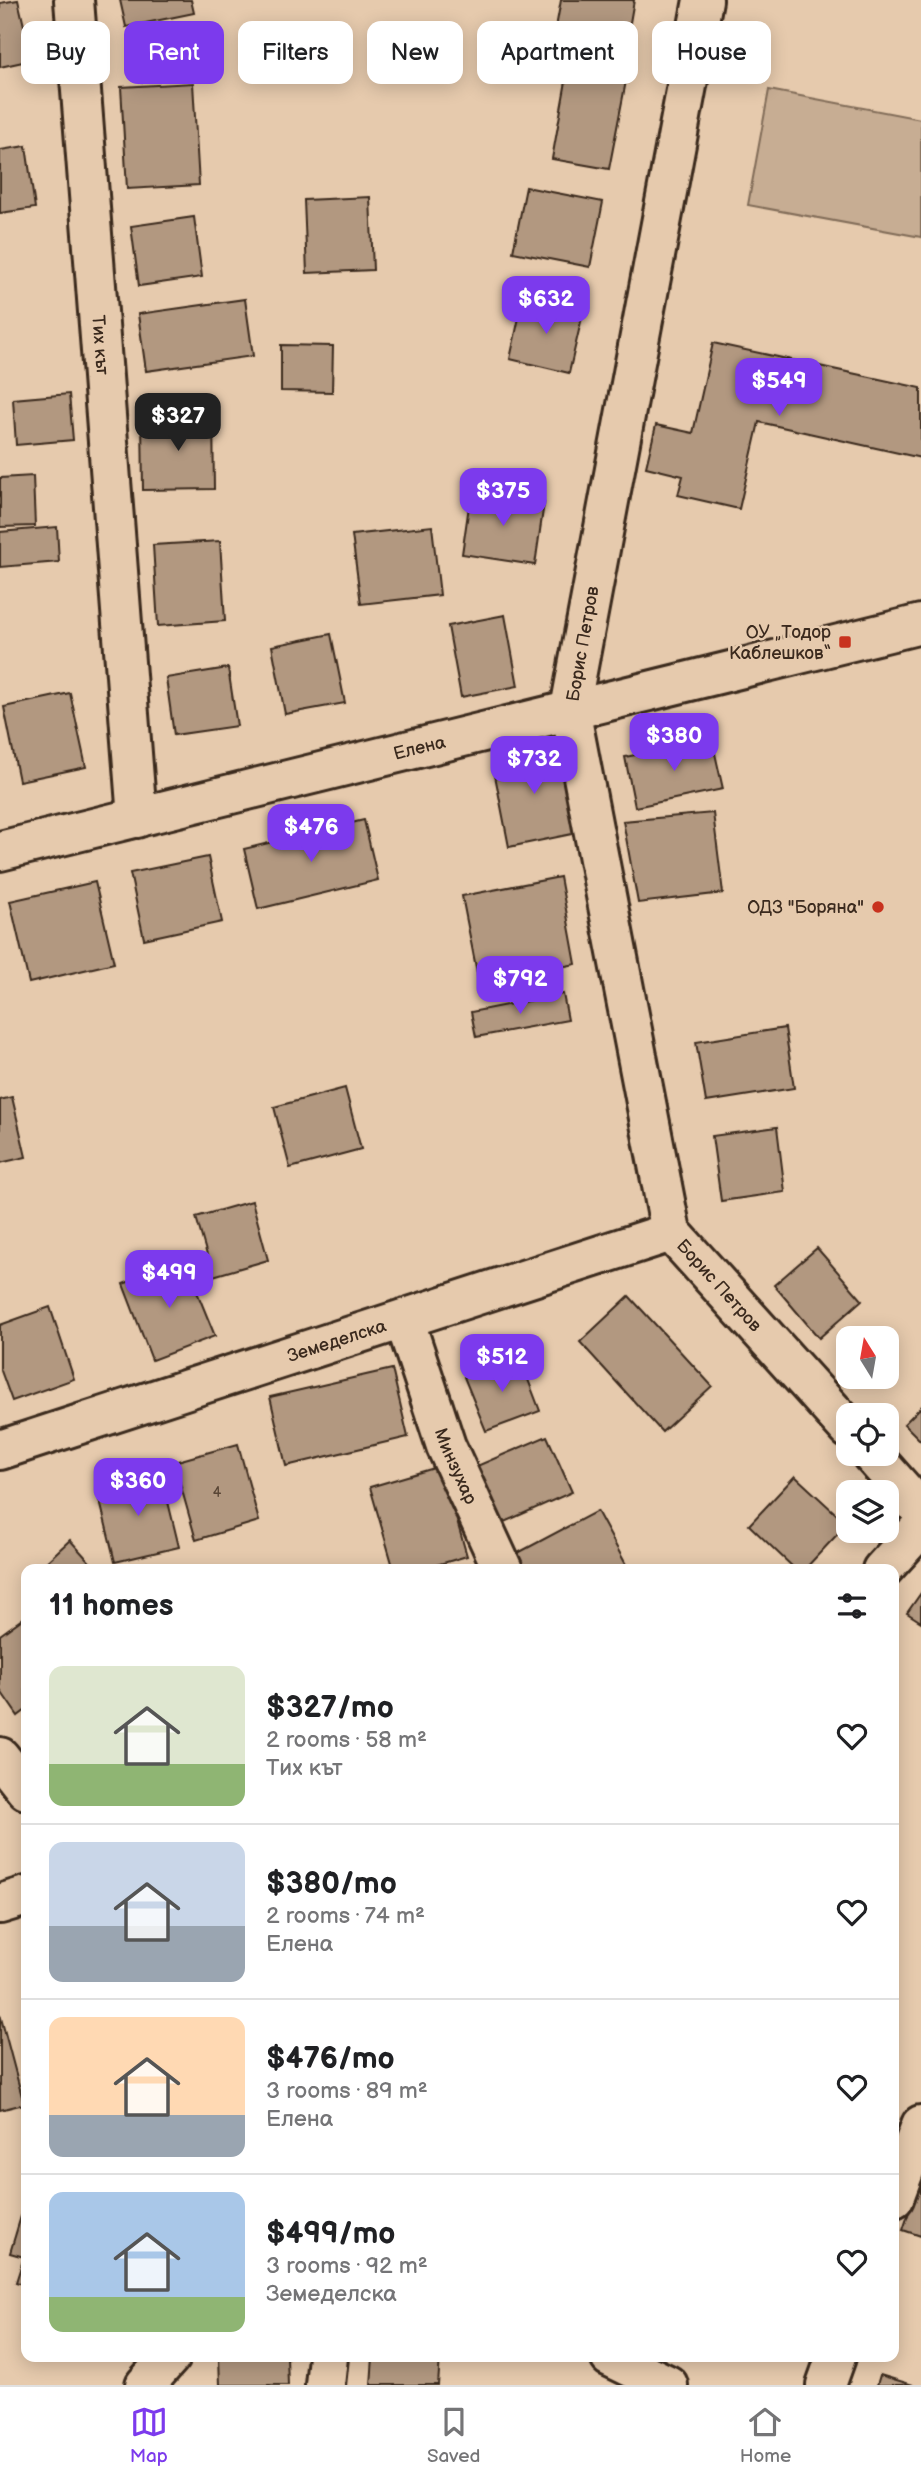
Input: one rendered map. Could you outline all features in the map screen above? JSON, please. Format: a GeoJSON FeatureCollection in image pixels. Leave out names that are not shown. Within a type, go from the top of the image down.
{"type":"FeatureCollection","features":[{"type":"Feature","properties":{"kind":"street","name":"Тих кът"},"geometry":{"type":"LineString","coordinates":[[74,0],[137,818]]}},
{"type":"Feature","properties":{"kind":"street","name":"Борис Петров"},"geometry":{"type":"LineString","coordinates":[[703,0],[570,709],[671,1232],[836,1415]]}},
{"type":"Feature","properties":{"kind":"street","name":"Елена"},"geometry":{"type":"LineString","coordinates":[[0,851],[921,624]]}},
{"type":"Feature","properties":{"kind":"street","name":"Земеделска"},"geometry":{"type":"LineString","coordinates":[[0,1450],[671,1232]]}},
{"type":"Feature","properties":{"kind":"street","name":"Минзухар"},"geometry":{"type":"LineString","coordinates":[[404,1319],[446,1446],[500,1564]]}},
{"type":"Feature","properties":{"kind":"street"},"geometry":{"type":"LineString","coordinates":[[882,1466],[921,1510]]}},
{"type":"Feature","properties":{"kind":"street"},"geometry":{"type":"LineString","coordinates":[[887,1564],[921,1527]]}},
{"type":"Feature","properties":{"kind":"street"},"geometry":{"type":"LineString","coordinates":[[0,1757],[21,1784]]}},
{"type":"Feature","properties":{"kind":"street"},"geometry":{"type":"LineString","coordinates":[[0,1904],[21,1898]]}},
{"type":"Feature","properties":{"kind":"street"},"geometry":{"type":"LineString","coordinates":[[899,2184],[921,2125]]}},
{"type":"Feature","properties":{"kind":"street"},"geometry":{"type":"LineString","coordinates":[[145,2385],[166,2362]]}},
{"type":"Feature","properties":{"kind":"street"},"geometry":{"type":"LineString","coordinates":[[325,2385],[327,2362]]}},
{"type":"Feature","properties":{"kind":"street"},"geometry":{"type":"LineString","coordinates":[[620,2362],[668,2385]]}},
{"type":"Feature","properties":{"kind":"street"},"geometry":{"type":"LineString","coordinates":[[826,2385],[834,2362]]}},
{"type":"Feature","properties":{"kind":"shaded area"},"geometry":{"type":"Polygon","coordinates":[[[769,90],[921,119],[921,237],[748,205],[769,90]]]}},
{"type":"Feature","properties":{"kind":"building"},"geometry":{"type":"Polygon","coordinates":[[[18,0],[23,21],[21,62],[0,67],[0,3],[18,0]]]}},
{"type":"Feature","properties":{"kind":"building"},"geometry":{"type":"Polygon","coordinates":[[[120,0],[191,0],[194,13],[155,21],[125,21],[120,0]]]}},
{"type":"Feature","properties":{"kind":"building"},"geometry":{"type":"Polygon","coordinates":[[[561,0],[634,0],[630,21],[557,21],[561,0]]]}},
{"type":"Feature","properties":{"kind":"building"},"geometry":{"type":"Polygon","coordinates":[[[193,84],[199,185],[127,189],[121,87],[193,84]]]}},
{"type":"Feature","properties":{"kind":"building"},"geometry":{"type":"Polygon","coordinates":[[[565,84],[625,84],[609,169],[552,159],[565,84]]]}},
{"type":"Feature","properties":{"kind":"building"},"geometry":{"type":"Polygon","coordinates":[[[26,146],[35,208],[0,213],[0,150],[26,146]]]}},
{"type":"Feature","properties":{"kind":"building"},"geometry":{"type":"Polygon","coordinates":[[[526,187],[603,202],[590,267],[513,252],[526,187]]]}},
{"type":"Feature","properties":{"kind":"building"},"geometry":{"type":"Polygon","coordinates":[[[370,197],[373,270],[307,273],[304,200],[370,197]]]}},
{"type":"Feature","properties":{"kind":"building"},"geometry":{"type":"Polygon","coordinates":[[[194,217],[202,277],[139,286],[131,226],[194,217]]]}},
{"type":"Feature","properties":{"kind":"building"},"geometry":{"type":"Polygon","coordinates":[[[245,299],[253,356],[146,371],[138,314],[245,299]]]}},
{"type":"Feature","properties":{"kind":"building"},"geometry":{"type":"Polygon","coordinates":[[[523,299],[583,313],[569,373],[510,359],[523,299]]]}},
{"type":"Feature","properties":{"kind":"building"},"geometry":{"type":"Polygon","coordinates":[[[713,343],[921,388],[921,458],[759,422],[739,509],[678,495],[683,476],[646,467],[656,425],[693,433],[713,343]]]}},
{"type":"Feature","properties":{"kind":"building"},"geometry":{"type":"Polygon","coordinates":[[[281,345],[333,346],[332,392],[281,391],[281,345]]]}},
{"type":"Feature","properties":{"kind":"building"},"geometry":{"type":"Polygon","coordinates":[[[69,394],[73,440],[16,445],[13,399],[69,394]]]}},
{"type":"Feature","properties":{"kind":"building"},"geometry":{"type":"Polygon","coordinates":[[[213,416],[214,489],[143,490],[142,417],[213,416]]]}},
{"type":"Feature","properties":{"kind":"building"},"geometry":{"type":"Polygon","coordinates":[[[33,476],[35,526],[0,527],[0,478],[33,476]]]}},
{"type":"Feature","properties":{"kind":"building"},"geometry":{"type":"Polygon","coordinates":[[[471,492],[544,503],[535,565],[462,554],[471,492]]]}},
{"type":"Feature","properties":{"kind":"building"},"geometry":{"type":"Polygon","coordinates":[[[432,526],[440,595],[361,604],[352,535],[432,526]]]}},
{"type":"Feature","properties":{"kind":"building"},"geometry":{"type":"Polygon","coordinates":[[[57,527],[59,562],[0,567],[0,532],[57,527]]]}},
{"type":"Feature","properties":{"kind":"building"},"geometry":{"type":"Polygon","coordinates":[[[220,541],[225,621],[158,626],[153,545],[220,541]]]}},
{"type":"Feature","properties":{"kind":"building"},"geometry":{"type":"Polygon","coordinates":[[[505,615],[518,686],[461,697],[448,626],[505,615]]]}},
{"type":"Feature","properties":{"kind":"building"},"geometry":{"type":"Polygon","coordinates":[[[331,634],[345,703],[285,714],[272,646],[331,634]]]}},
{"type":"Feature","properties":{"kind":"building"},"geometry":{"type":"Polygon","coordinates":[[[228,668],[237,726],[174,735],[166,678],[228,668]]]}},
{"type":"Feature","properties":{"kind":"building"},"geometry":{"type":"Polygon","coordinates":[[[70,693],[86,767],[19,781],[4,707],[70,693]]]}},
{"type":"Feature","properties":{"kind":"building"},"geometry":{"type":"Polygon","coordinates":[[[712,740],[723,789],[635,807],[625,757],[712,740]]]}},
{"type":"Feature","properties":{"kind":"building"},"geometry":{"type":"Polygon","coordinates":[[[560,746],[577,833],[509,847],[492,760],[560,746]]]}},
{"type":"Feature","properties":{"kind":"building"},"geometry":{"type":"Polygon","coordinates":[[[713,813],[723,893],[638,903],[623,821],[713,813]]]}},
{"type":"Feature","properties":{"kind":"building"},"geometry":{"type":"Polygon","coordinates":[[[364,820],[378,880],[258,909],[244,849],[364,820]]]}},
{"type":"Feature","properties":{"kind":"building"},"geometry":{"type":"Polygon","coordinates":[[[208,857],[222,922],[144,939],[130,873],[208,857]]]}},
{"type":"Feature","properties":{"kind":"building"},"geometry":{"type":"Polygon","coordinates":[[[560,877],[576,964],[479,983],[462,896],[560,877]]]}},
{"type":"Feature","properties":{"kind":"building"},"geometry":{"type":"Polygon","coordinates":[[[95,882],[114,963],[29,983],[10,901],[95,882]]]}},
{"type":"Feature","properties":{"kind":"building"},"geometry":{"type":"Polygon","coordinates":[[[563,994],[568,1020],[476,1037],[471,1012],[563,994]]]}},
{"type":"Feature","properties":{"kind":"building"},"geometry":{"type":"Polygon","coordinates":[[[785,1028],[794,1088],[706,1102],[696,1042],[785,1028]]]}},
{"type":"Feature","properties":{"kind":"building"},"geometry":{"type":"Polygon","coordinates":[[[345,1088],[361,1149],[290,1168],[274,1107],[345,1088]]]}},
{"type":"Feature","properties":{"kind":"building"},"geometry":{"type":"Polygon","coordinates":[[[12,1097],[26,1157],[0,1163],[0,1100],[12,1097]]]}},
{"type":"Feature","properties":{"kind":"building"},"geometry":{"type":"Polygon","coordinates":[[[777,1127],[785,1192],[721,1201],[712,1136],[777,1127]]]}},
{"type":"Feature","properties":{"kind":"building"},"geometry":{"type":"Polygon","coordinates":[[[252,1201],[268,1260],[213,1276],[196,1217],[252,1201]]]}},
{"type":"Feature","properties":{"kind":"building"},"geometry":{"type":"Polygon","coordinates":[[[817,1248],[862,1300],[819,1338],[774,1285],[817,1248]]]}},
{"type":"Feature","properties":{"kind":"building"},"geometry":{"type":"Polygon","coordinates":[[[184,1260],[215,1336],[152,1360],[123,1284],[184,1260]]]}},
{"type":"Feature","properties":{"kind":"building"},"geometry":{"type":"Polygon","coordinates":[[[629,1296],[712,1386],[662,1432],[580,1342],[629,1296]]]}},
{"type":"Feature","properties":{"kind":"building"},"geometry":{"type":"Polygon","coordinates":[[[50,1307],[74,1379],[12,1401],[0,1368],[0,1325],[50,1307]]]}},
{"type":"Feature","properties":{"kind":"building"},"geometry":{"type":"Polygon","coordinates":[[[519,1356],[540,1411],[486,1431],[464,1377],[519,1356]]]}},
{"type":"Feature","properties":{"kind":"building"},"geometry":{"type":"Polygon","coordinates":[[[392,1369],[408,1437],[286,1466],[270,1397],[392,1369]]]}},
{"type":"Feature","properties":{"kind":"building"},"geometry":{"type":"Polygon","coordinates":[[[921,1407],[921,1441],[904,1424],[921,1407]]]}},
{"type":"Feature","properties":{"kind":"building"},"geometry":{"type":"Polygon","coordinates":[[[547,1436],[572,1492],[495,1526],[470,1469],[547,1436]]]}},
{"type":"Feature","properties":{"kind":"building"},"geometry":{"type":"Polygon","coordinates":[[[238,1444],[259,1521],[196,1540],[174,1462],[238,1444]]]}},
{"type":"Feature","properties":{"kind":"building"},"geometry":{"type":"Polygon","coordinates":[[[441,1466],[467,1556],[440,1564],[392,1564],[370,1487],[441,1466]]]}},
{"type":"Feature","properties":{"kind":"building"},"geometry":{"type":"Polygon","coordinates":[[[161,1473],[179,1547],[115,1562],[97,1489],[161,1473]]]}},
{"type":"Feature","properties":{"kind":"building"},"geometry":{"type":"Polygon","coordinates":[[[795,1476],[836,1514],[836,1536],[810,1564],[790,1564],[749,1525],[795,1476]]]}},
{"type":"Feature","properties":{"kind":"building"},"geometry":{"type":"Polygon","coordinates":[[[597,1511],[626,1564],[522,1564],[516,1554],[597,1511]]]}},
{"type":"Feature","properties":{"kind":"building"},"geometry":{"type":"Polygon","coordinates":[[[70,1540],[92,1564],[44,1564],[70,1540]]]}},
{"type":"Feature","properties":{"kind":"building"},"geometry":{"type":"Polygon","coordinates":[[[921,1593],[921,1622],[907,1613],[921,1593]]]}},
{"type":"Feature","properties":{"kind":"building"},"geometry":{"type":"Polygon","coordinates":[[[21,1620],[21,1714],[18,1716],[0,1690],[0,1635],[21,1620]]]}},
{"type":"Feature","properties":{"kind":"building"},"geometry":{"type":"Polygon","coordinates":[[[0,2014],[21,2093],[21,2105],[0,2110],[0,2014]]]}},
{"type":"Feature","properties":{"kind":"building"},"geometry":{"type":"Polygon","coordinates":[[[921,2176],[921,2236],[903,2230],[921,2176]]]}},
{"type":"Feature","properties":{"kind":"building"},"geometry":{"type":"Polygon","coordinates":[[[21,2216],[21,2256],[10,2253],[21,2216]]]}},
{"type":"Feature","properties":{"kind":"building"},"geometry":{"type":"Polygon","coordinates":[[[21,2266],[21,2284],[16,2282],[21,2266]]]}},
{"type":"Feature","properties":{"kind":"building"},"geometry":{"type":"Polygon","coordinates":[[[219,2362],[287,2362],[288,2385],[220,2385],[219,2362]]]}},
{"type":"Feature","properties":{"kind":"building"},"geometry":{"type":"Polygon","coordinates":[[[373,2362],[440,2362],[438,2385],[371,2385],[373,2362]]]}},
{"type":"Feature","properties":{"kind":"building"},"geometry":{"type":"Polygon","coordinates":[[[880,2375],[913,2385],[877,2385],[880,2375]]]}},
{"type":"Feature","properties":{"kind":"place","name":"ОУ „Тодор Каблешков“"},"geometry":{"type":"Point","coordinates":[845,642]}},
{"type":"Feature","properties":{"kind":"place","name":"ОДЗ \"Боряна\""},"geometry":{"type":"Point","coordinates":[878,907]}}]}
